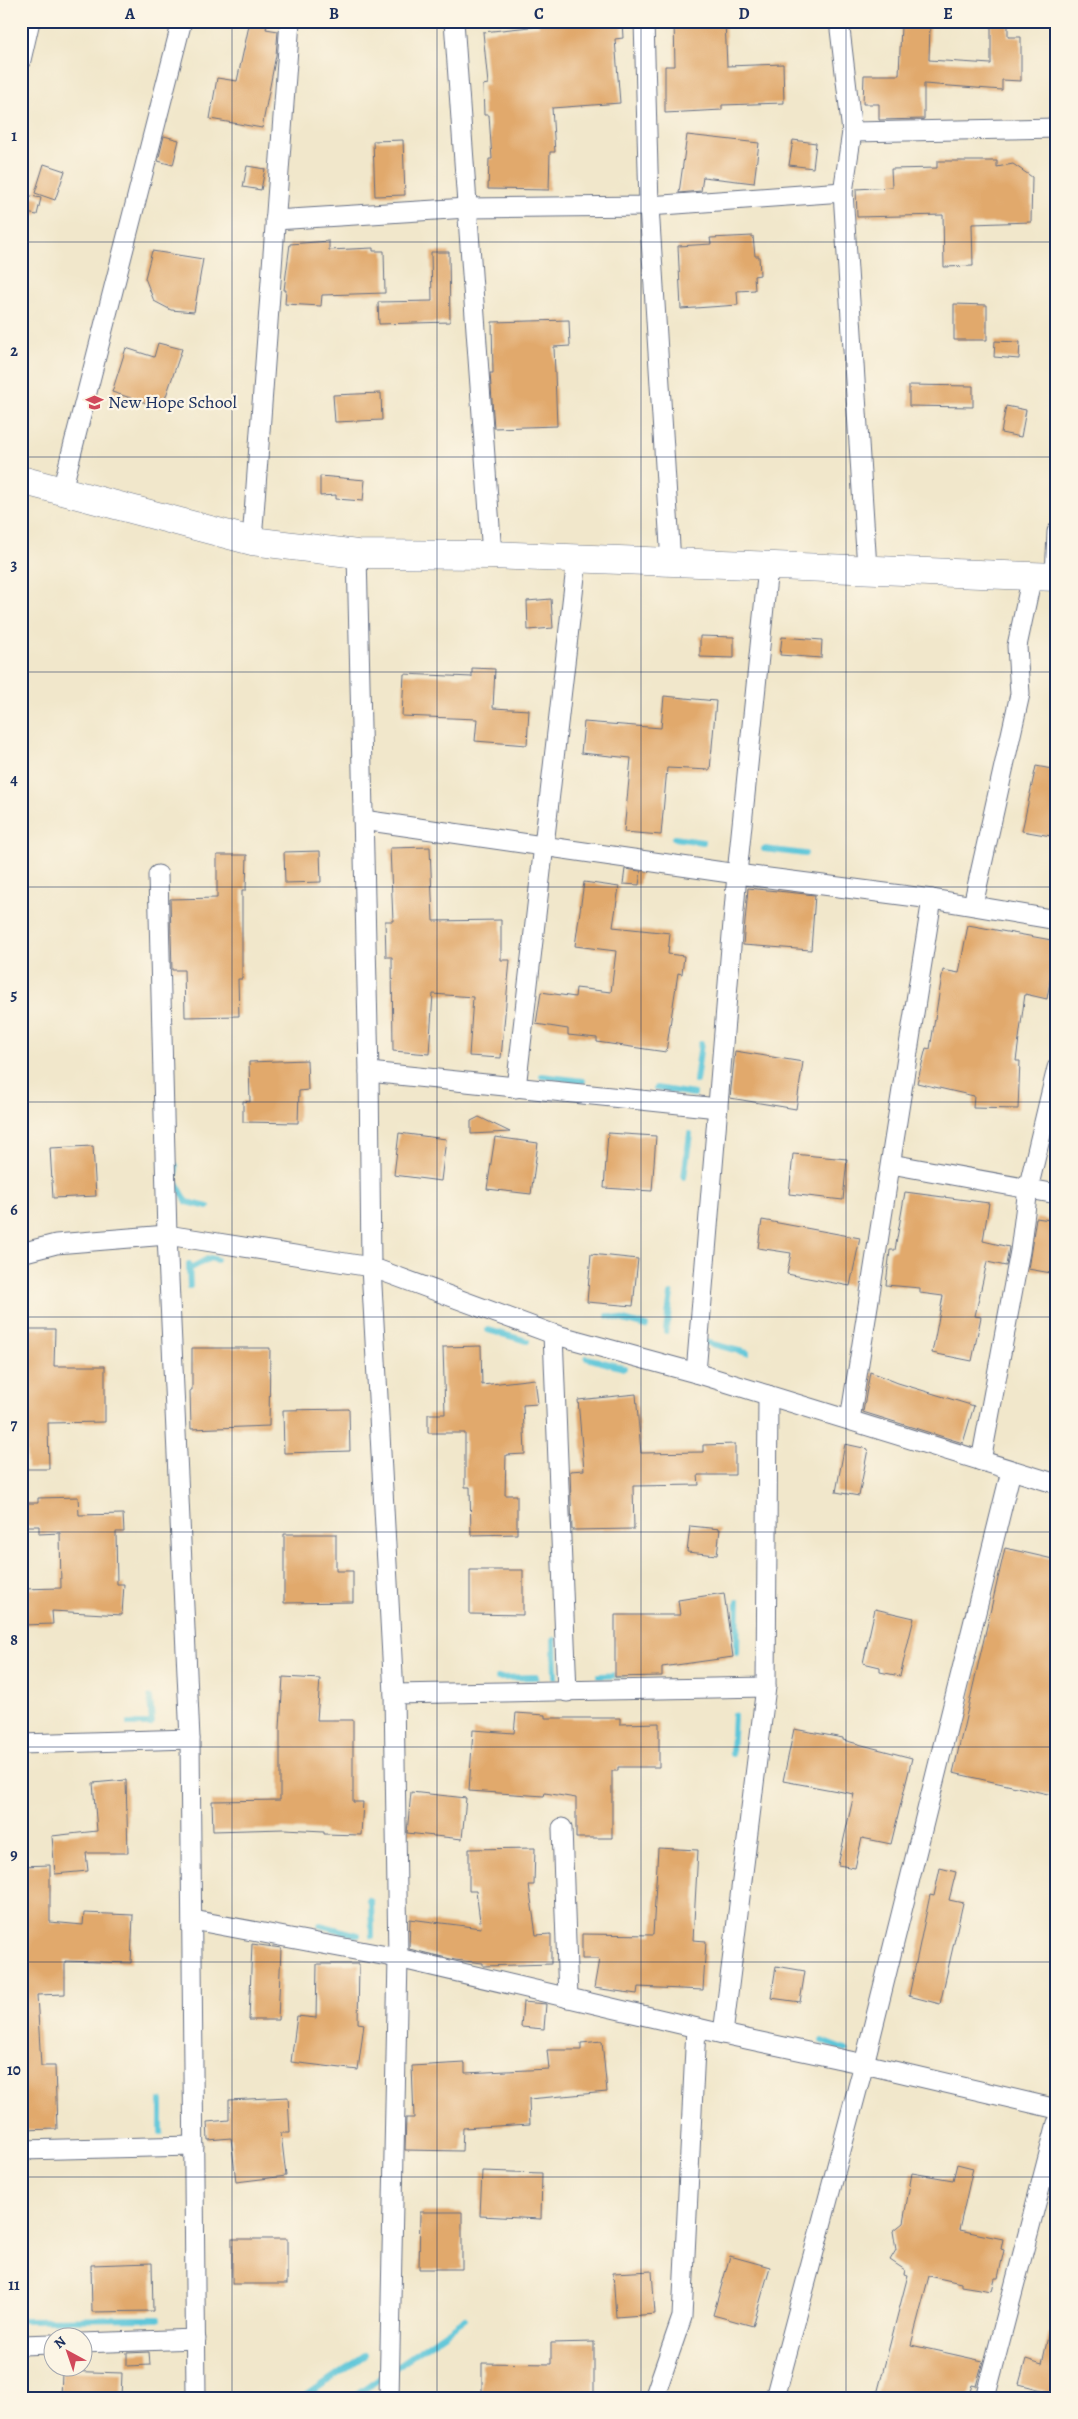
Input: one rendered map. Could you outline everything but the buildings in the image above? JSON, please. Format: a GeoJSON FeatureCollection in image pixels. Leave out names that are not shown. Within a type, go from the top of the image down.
{"type":"FeatureCollection","features":[{"type":"Feature","properties":{"kind":"main road"},"geometry":{"type":"LineString","coordinates":[[21,480],[252,542],[357,554],[492,555],[768,567],[867,568],[1048,577]]}},
{"type":"Feature","properties":{"kind":"street"},"geometry":{"type":"LineString","coordinates":[[21,60],[30,21]]}},
{"type":"Feature","properties":{"kind":"street"},"geometry":{"type":"LineString","coordinates":[[62,490],[182,21]]}},
{"type":"Feature","properties":{"kind":"street"},"geometry":{"type":"LineString","coordinates":[[252,542],[290,21]]}},
{"type":"Feature","properties":{"kind":"street"},"geometry":{"type":"LineString","coordinates":[[454,21],[492,555]]}},
{"type":"Feature","properties":{"kind":"street"},"geometry":{"type":"LineString","coordinates":[[644,21],[649,206],[671,563]]}},
{"type":"Feature","properties":{"kind":"street"},"geometry":{"type":"LineString","coordinates":[[839,21],[852,132],[843,192],[867,568]]}},
{"type":"Feature","properties":{"kind":"street"},"geometry":{"type":"LineString","coordinates":[[852,132],[1057,128]]}},
{"type":"Feature","properties":{"kind":"street"},"geometry":{"type":"LineString","coordinates":[[275,220],[467,208],[649,206],[843,192]]}},
{"type":"Feature","properties":{"kind":"street"},"geometry":{"type":"LineString","coordinates":[[973,906],[1020,694],[1017,646],[1048,577],[1057,532]]}},
{"type":"Feature","properties":{"kind":"street"},"geometry":{"type":"LineString","coordinates":[[357,554],[369,1072],[370,1267],[394,1694],[398,1958],[389,2398]]}},
{"type":"Feature","properties":{"kind":"street"},"geometry":{"type":"LineString","coordinates":[[516,1088],[577,559]]}},
{"type":"Feature","properties":{"kind":"street"},"geometry":{"type":"LineString","coordinates":[[696,1373],[737,874],[768,567]]}},
{"type":"Feature","properties":{"kind":"street"},"geometry":{"type":"LineString","coordinates":[[363,820],[737,874],[932,899],[1057,920]]}},
{"type":"Feature","properties":{"kind":"street"},"geometry":{"type":"LineString","coordinates":[[158,875],[167,1235],[190,1739],[196,2398]]}},
{"type":"Feature","properties":{"kind":"street"},"geometry":{"type":"LineString","coordinates":[[850,1420],[932,899]]}},
{"type":"Feature","properties":{"kind":"street"},"geometry":{"type":"LineString","coordinates":[[981,1461],[1020,1251],[1028,1189],[1057,1068]]}},
{"type":"Feature","properties":{"kind":"street"},"geometry":{"type":"LineString","coordinates":[[369,1072],[718,1108]]}},
{"type":"Feature","properties":{"kind":"street"},"geometry":{"type":"LineString","coordinates":[[891,1164],[1057,1194]]}},
{"type":"Feature","properties":{"kind":"street"},"geometry":{"type":"LineString","coordinates":[[21,1253],[56,1244],[167,1235],[370,1267],[553,1334],[696,1373],[1057,1484]]}},
{"type":"Feature","properties":{"kind":"street"},"geometry":{"type":"LineString","coordinates":[[553,1334],[566,1692]]}},
{"type":"Feature","properties":{"kind":"street"},"geometry":{"type":"LineString","coordinates":[[722,2034],[766,1687],[768,1395]]}},
{"type":"Feature","properties":{"kind":"street"},"geometry":{"type":"LineString","coordinates":[[775,2398],[864,2064],[1011,1471]]}},
{"type":"Feature","properties":{"kind":"street"},"geometry":{"type":"LineString","coordinates":[[394,1694],[766,1687]]}},
{"type":"Feature","properties":{"kind":"street"},"geometry":{"type":"LineString","coordinates":[[21,1744],[190,1739]]}},
{"type":"Feature","properties":{"kind":"street"},"geometry":{"type":"LineString","coordinates":[[562,1828],[568,1998]]}},
{"type":"Feature","properties":{"kind":"street"},"geometry":{"type":"LineString","coordinates":[[193,1920],[398,1958],[722,2034],[864,2064],[1057,2109]]}},
{"type":"Feature","properties":{"kind":"street"},"geometry":{"type":"LineString","coordinates":[[654,2398],[682,2317],[696,2028]]}},
{"type":"Feature","properties":{"kind":"street"},"geometry":{"type":"LineString","coordinates":[[985,2398],[1057,2123]]}},
{"type":"Feature","properties":{"kind":"street"},"geometry":{"type":"LineString","coordinates":[[21,2150],[194,2146]]}},
{"type":"Feature","properties":{"kind":"street"},"geometry":{"type":"LineString","coordinates":[[92,2343],[196,2339]]}},
{"type":"Feature","properties":{"kind":"street"},"geometry":{"type":"LineString","coordinates":[[21,2346],[42,2345]]}},
{"type":"Feature","properties":{"kind":"waterway"},"geometry":{"type":"LineString","coordinates":[[674,838],[703,842]]}},
{"type":"Feature","properties":{"kind":"waterway"},"geometry":{"type":"LineString","coordinates":[[764,849],[805,854]]}},
{"type":"Feature","properties":{"kind":"waterway"},"geometry":{"type":"LineString","coordinates":[[696,1081],[701,1043]]}},
{"type":"Feature","properties":{"kind":"waterway"},"geometry":{"type":"LineString","coordinates":[[542,1076],[583,1081]]}},
{"type":"Feature","properties":{"kind":"waterway"},"geometry":{"type":"LineString","coordinates":[[656,1088],[694,1094]]}},
{"type":"Feature","properties":{"kind":"waterway"},"geometry":{"type":"LineString","coordinates":[[684,1177],[690,1134]]}},
{"type":"Feature","properties":{"kind":"waterway"},"geometry":{"type":"LineString","coordinates":[[176,1166],[175,1181],[187,1202],[208,1207]]}},
{"type":"Feature","properties":{"kind":"waterway"},"geometry":{"type":"LineString","coordinates":[[191,1268],[210,1258],[217,1260]]}},
{"type":"Feature","properties":{"kind":"waterway"},"geometry":{"type":"LineString","coordinates":[[189,1264],[190,1286]]}},
{"type":"Feature","properties":{"kind":"waterway"},"geometry":{"type":"LineString","coordinates":[[666,1331],[671,1294]]}},
{"type":"Feature","properties":{"kind":"waterway"},"geometry":{"type":"LineString","coordinates":[[608,1316],[646,1326]]}},
{"type":"Feature","properties":{"kind":"waterway"},"geometry":{"type":"LineString","coordinates":[[488,1330],[527,1341]]}},
{"type":"Feature","properties":{"kind":"waterway"},"geometry":{"type":"LineString","coordinates":[[701,1341],[747,1353]]}},
{"type":"Feature","properties":{"kind":"waterway"},"geometry":{"type":"LineString","coordinates":[[587,1358],[624,1368]]}},
{"type":"Feature","properties":{"kind":"waterway"},"geometry":{"type":"LineString","coordinates":[[737,1653],[738,1602]]}},
{"type":"Feature","properties":{"kind":"waterway"},"geometry":{"type":"LineString","coordinates":[[554,1640],[555,1677]]}},
{"type":"Feature","properties":{"kind":"waterway"},"geometry":{"type":"LineString","coordinates":[[599,1676],[623,1675]]}},
{"type":"Feature","properties":{"kind":"waterway"},"geometry":{"type":"LineString","coordinates":[[498,1678],[536,1677]]}},
{"type":"Feature","properties":{"kind":"waterway"},"geometry":{"type":"LineString","coordinates":[[150,1698],[152,1722]]}},
{"type":"Feature","properties":{"kind":"waterway"},"geometry":{"type":"LineString","coordinates":[[732,1753],[734,1715]]}},
{"type":"Feature","properties":{"kind":"waterway"},"geometry":{"type":"LineString","coordinates":[[129,1724],[150,1724]]}},
{"type":"Feature","properties":{"kind":"waterway"},"geometry":{"type":"LineString","coordinates":[[369,1900],[371,1902],[372,1936]]}},
{"type":"Feature","properties":{"kind":"waterway"},"geometry":{"type":"LineString","coordinates":[[320,1925],[358,1935]]}},
{"type":"Feature","properties":{"kind":"waterway"},"geometry":{"type":"LineString","coordinates":[[822,2041],[846,2050]]}},
{"type":"Feature","properties":{"kind":"waterway"},"geometry":{"type":"LineString","coordinates":[[161,2101],[161,2132]]}},
{"type":"Feature","properties":{"kind":"waterway"},"geometry":{"type":"LineString","coordinates":[[21,2320],[158,2319]]}},
{"type":"Feature","properties":{"kind":"waterway"},"geometry":{"type":"LineString","coordinates":[[352,2398],[465,2319]]}},
{"type":"Feature","properties":{"kind":"waterway"},"geometry":{"type":"LineString","coordinates":[[303,2398],[365,2355]]}},
{"type":"Feature","properties":{"kind":"place","name":"New Hope School"},"geometry":{"type":"Point","coordinates":[94,402]}}]}
